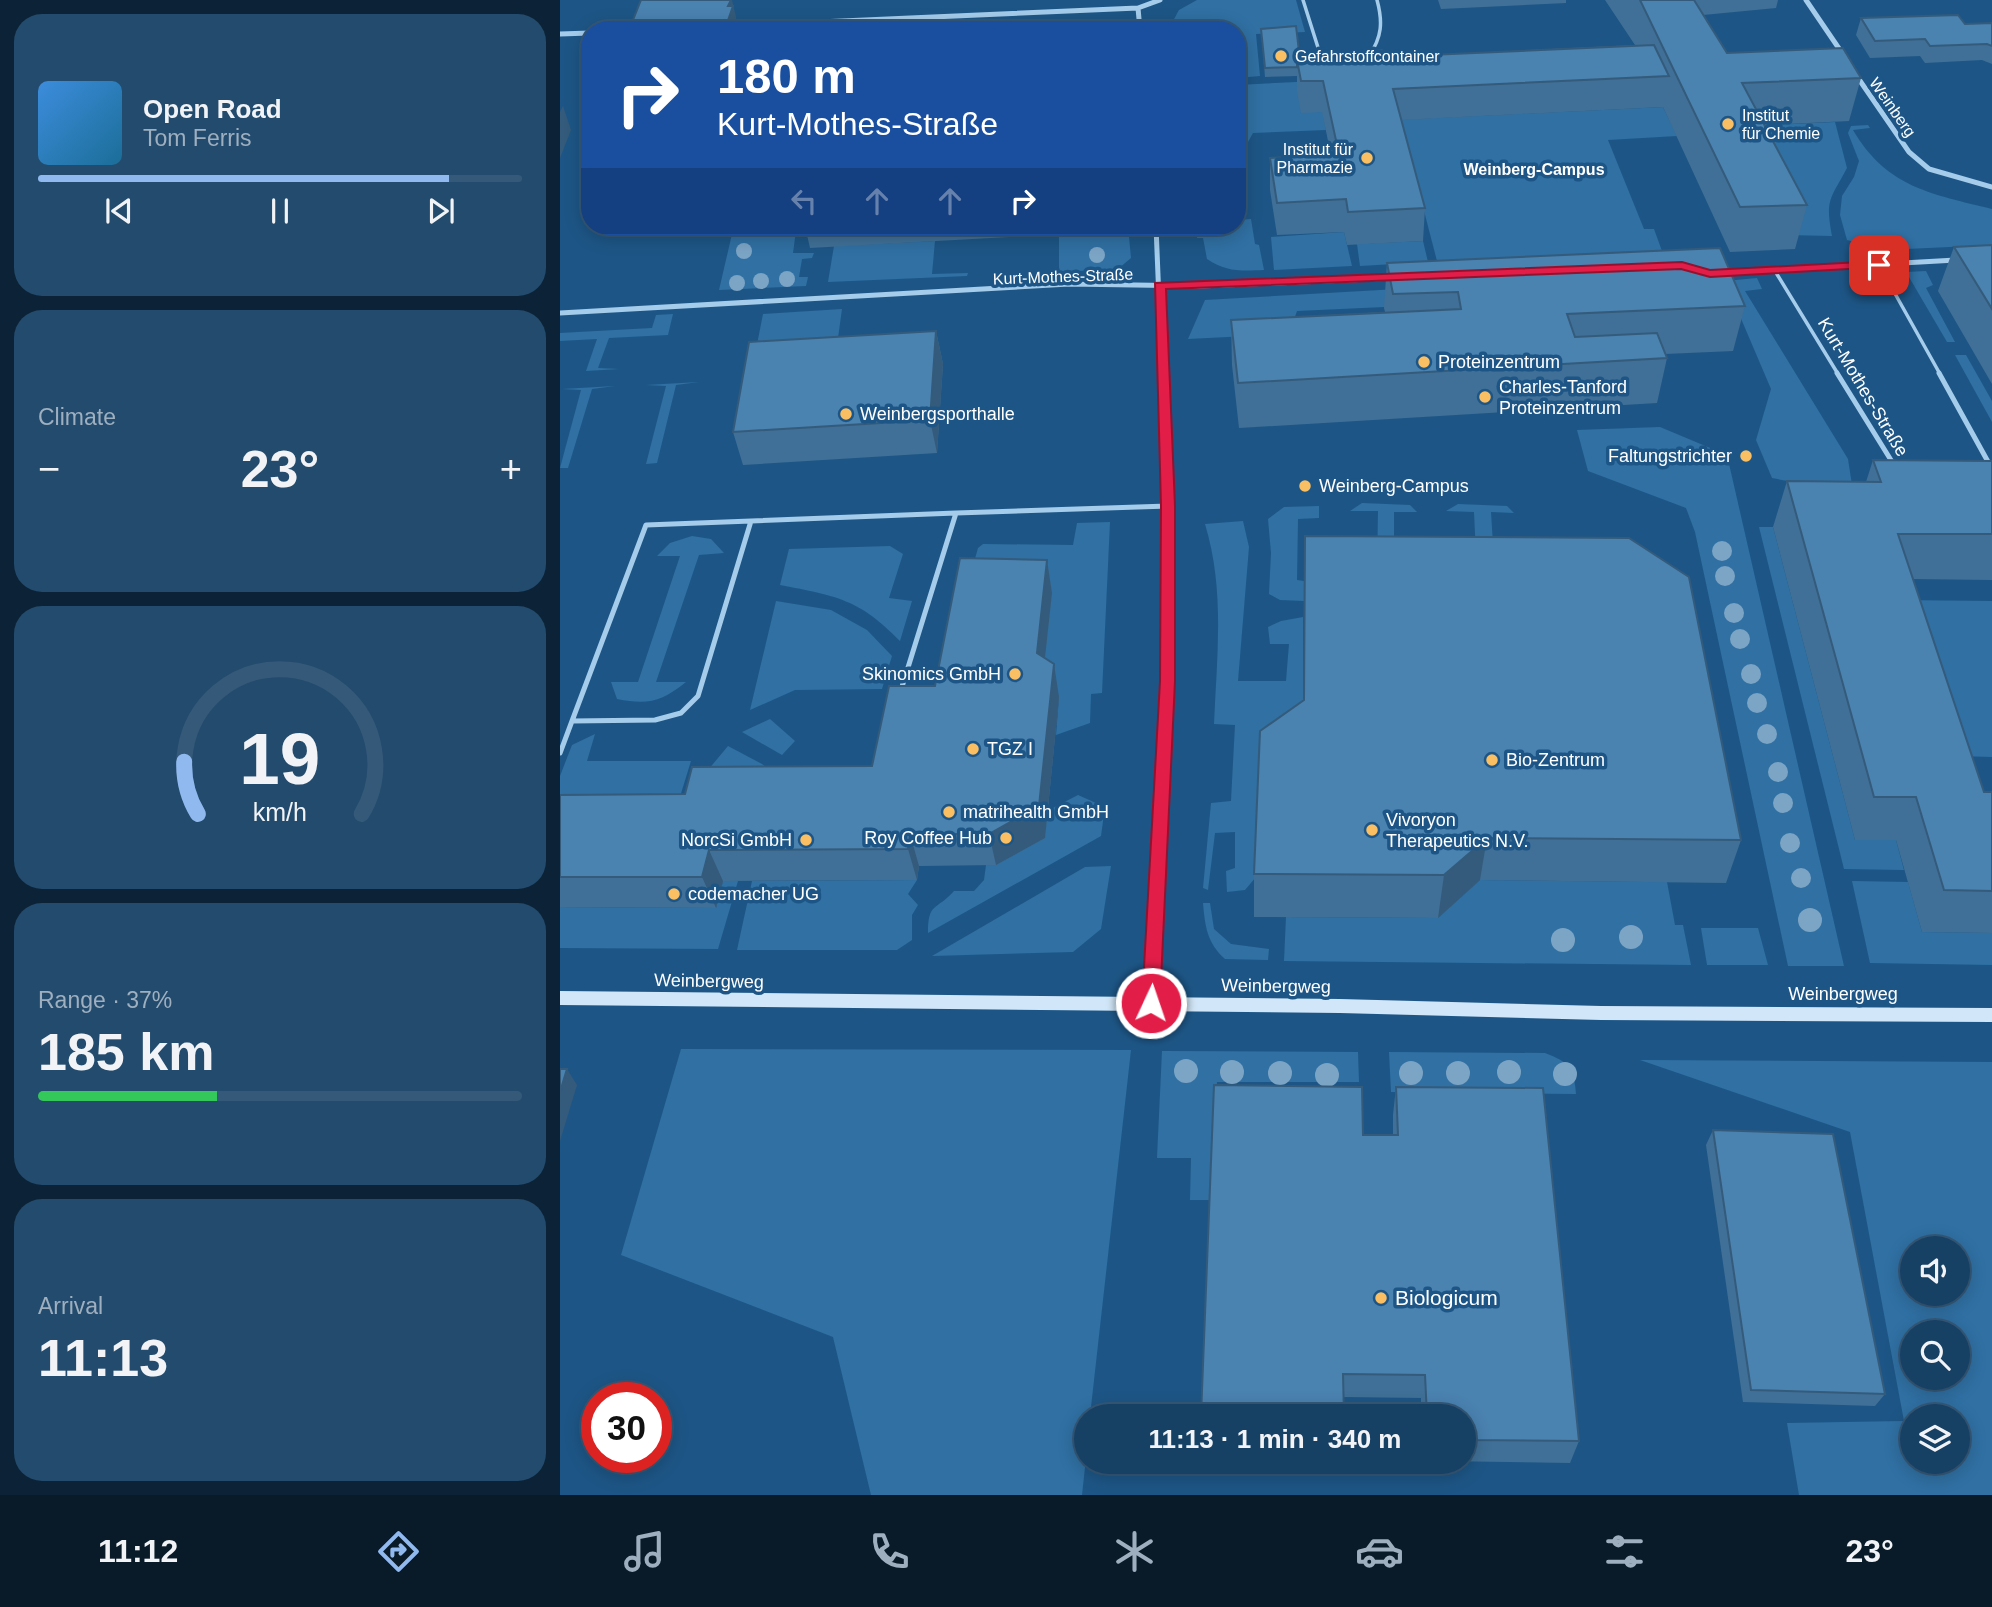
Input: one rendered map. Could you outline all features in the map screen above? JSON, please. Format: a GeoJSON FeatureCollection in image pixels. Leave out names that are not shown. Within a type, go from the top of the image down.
{"type":"FeatureCollection","features":[{"type":"Feature","properties":{"kind":"street"},"geometry":{"type":"LineString","coordinates":[[835,21],[1138,8],[1160,0]]}},
{"type":"Feature","properties":{"kind":"street"},"geometry":{"type":"LineString","coordinates":[[1806,0],[1846,60]]}},
{"type":"Feature","properties":{"kind":"street"},"geometry":{"type":"LineString","coordinates":[[1138,8],[1139,21]]}},
{"type":"Feature","properties":{"kind":"street"},"geometry":{"type":"LineString","coordinates":[[560,34],[581,33]]}},
{"type":"Feature","properties":{"kind":"street","name":"Weinberg"},"geometry":{"type":"LineString","coordinates":[[1853,70],[1909,152],[1929,169],[1992,187]]}},
{"type":"Feature","properties":{"kind":"street"},"geometry":{"type":"LineString","coordinates":[[1151,1003],[1168,681],[1168,506],[1157,235]]}},
{"type":"Feature","properties":{"kind":"street"},"geometry":{"type":"LineString","coordinates":[[1718,273],[1967,260]]}},
{"type":"Feature","properties":{"kind":"street","name":"Kurt-Mothes-Straße"},"geometry":{"type":"LineString","coordinates":[[560,313],[1069,284],[1200,286],[1406,278]]}},
{"type":"Feature","properties":{"kind":"street","name":"Weinbergweg"},"geometry":{"type":"LineString","coordinates":[[560,998],[1151,1003],[1601,1013],[1992,1015]]}},
{"type":"Feature","properties":{"kind":"lane"},"geometry":{"type":"LineString","coordinates":[[1303,0],[1323,63]]}},
{"type":"Feature","properties":{"kind":"lane"},"geometry":{"type":"LineString","coordinates":[[1365,62],[1377,45],[1383,30],[1377,0]]}},
{"type":"Feature","properties":{"kind":"lane"},"geometry":{"type":"LineString","coordinates":[[1879,265],[1992,469]]}},
{"type":"Feature","properties":{"kind":"lane","name":"Kurt-Mothes-Straße"},"geometry":{"type":"LineString","coordinates":[[1775,271],[1898,471]]}},
{"type":"Feature","properties":{"kind":"lane"},"geometry":{"type":"LineString","coordinates":[[1982,467],[1988,460]]}},
{"type":"Feature","properties":{"kind":"lane"},"geometry":{"type":"LineString","coordinates":[[560,753],[646,525],[1168,506]]}},
{"type":"Feature","properties":{"kind":"lane"},"geometry":{"type":"LineString","coordinates":[[897,702],[956,513]]}},
{"type":"Feature","properties":{"kind":"lane"},"geometry":{"type":"LineString","coordinates":[[572,721],[655,720],[681,713],[698,696],[751,521]]}},
{"type":"Feature","properties":{"kind":"shaded area"},"geometry":{"type":"Polygon","coordinates":[[[1197,0],[1296,0],[1305,32],[1256,34],[1260,76],[1246,77],[1246,21],[1173,21],[1179,10],[1197,0]]]}},
{"type":"Feature","properties":{"kind":"shaded area"},"geometry":{"type":"Polygon","coordinates":[[[1092,19],[1096,21],[1038,21],[1092,19]]]}},
{"type":"Feature","properties":{"kind":"shaded area"},"geometry":{"type":"Polygon","coordinates":[[[1317,81],[1326,130],[1253,133],[1246,146],[1246,85],[1317,81]]]}},
{"type":"Feature","properties":{"kind":"shaded area"},"geometry":{"type":"Polygon","coordinates":[[[1663,107],[1677,136],[1608,140],[1644,229],[1654,229],[1662,251],[1437,261],[1423,207],[1391,120],[1663,107]]]}},
{"type":"Feature","properties":{"kind":"shaded area"},"geometry":{"type":"Polygon","coordinates":[[[1835,122],[1847,168],[1830,200],[1832,236],[1787,235],[1733,127],[1835,122]]]}},
{"type":"Feature","properties":{"kind":"shaded area"},"geometry":{"type":"Polygon","coordinates":[[[1868,125],[1870,128],[1853,130],[1866,149],[1896,177],[1931,193],[1992,209],[1992,245],[1885,250],[1847,240],[1840,215],[1842,196],[1854,177],[1859,161],[1848,133],[1851,126],[1868,125]]]}},
{"type":"Feature","properties":{"kind":"shaded area"},"geometry":{"type":"Polygon","coordinates":[[[1246,219],[1251,219],[1255,244],[1259,245],[1264,270],[1234,270],[1207,259],[1203,238],[1197,238],[1198,235],[1246,235],[1246,219]]]}},
{"type":"Feature","properties":{"kind":"shaded area"},"geometry":{"type":"Polygon","coordinates":[[[1344,232],[1352,266],[1274,270],[1271,237],[1344,232]]]}},
{"type":"Feature","properties":{"kind":"shaded area"},"geometry":{"type":"Polygon","coordinates":[[[732,235],[795,235],[793,253],[814,253],[812,258],[802,259],[799,277],[808,277],[806,286],[719,290],[732,235]]]}},
{"type":"Feature","properties":{"kind":"shaded area"},"geometry":{"type":"Polygon","coordinates":[[[1059,235],[1129,235],[1131,258],[1118,269],[1059,272],[1059,235]]]}},
{"type":"Feature","properties":{"kind":"shaded area"},"geometry":{"type":"Polygon","coordinates":[[[935,241],[932,274],[968,273],[967,276],[828,282],[834,246],[935,241]]]}},
{"type":"Feature","properties":{"kind":"shaded area"},"geometry":{"type":"Polygon","coordinates":[[[1423,241],[1428,262],[1360,266],[1357,244],[1423,241]]]}},
{"type":"Feature","properties":{"kind":"shaded area"},"geometry":{"type":"Polygon","coordinates":[[[1926,271],[1933,285],[1926,288],[1955,342],[1947,342],[1906,272],[1926,271]]]}},
{"type":"Feature","properties":{"kind":"shaded area"},"geometry":{"type":"Polygon","coordinates":[[[1662,274],[1672,294],[1297,311],[1289,334],[1188,339],[1205,300],[1662,274]]]}},
{"type":"Feature","properties":{"kind":"shaded area"},"geometry":{"type":"Polygon","coordinates":[[[1757,278],[1762,289],[1745,291],[1848,459],[1852,485],[1808,485],[1772,478],[1756,440],[1771,389],[1725,281],[1757,278]]]}},
{"type":"Feature","properties":{"kind":"shaded area"},"geometry":{"type":"Polygon","coordinates":[[[842,309],[834,367],[752,370],[763,314],[842,309]]]}},
{"type":"Feature","properties":{"kind":"shaded area"},"geometry":{"type":"Polygon","coordinates":[[[673,314],[668,335],[609,338],[598,368],[619,369],[586,371],[597,339],[560,341],[560,333],[652,328],[656,315],[673,314]]]}},
{"type":"Feature","properties":{"kind":"shaded area"},"geometry":{"type":"Polygon","coordinates":[[[1955,355],[1966,355],[1992,401],[1992,422],[1955,355]]]}},
{"type":"Feature","properties":{"kind":"shaded area"},"geometry":{"type":"Polygon","coordinates":[[[699,382],[676,385],[657,463],[646,464],[666,386],[646,385],[699,382]]]}},
{"type":"Feature","properties":{"kind":"shaded area"},"geometry":{"type":"Polygon","coordinates":[[[615,386],[592,389],[568,468],[560,468],[581,390],[562,389],[615,386]]]}},
{"type":"Feature","properties":{"kind":"shaded area"},"geometry":{"type":"Polygon","coordinates":[[[1660,427],[1727,455],[1844,966],[1788,966],[1695,532],[1686,508],[1588,471],[1577,430],[1660,427]]]}},
{"type":"Feature","properties":{"kind":"shaded area"},"geometry":{"type":"Polygon","coordinates":[[[1362,503],[1410,505],[1417,512],[1394,512],[1394,576],[1377,575],[1378,511],[1350,511],[1362,503]]]}},
{"type":"Feature","properties":{"kind":"shaded area"},"geometry":{"type":"Polygon","coordinates":[[[1458,504],[1507,506],[1514,513],[1491,512],[1495,576],[1477,576],[1474,512],[1446,511],[1458,504]]]}},
{"type":"Feature","properties":{"kind":"shaded area"},"geometry":{"type":"Polygon","coordinates":[[[1319,506],[1319,518],[1298,519],[1297,580],[1304,581],[1304,601],[1280,600],[1269,594],[1271,553],[1268,519],[1284,507],[1319,506]]]}},
{"type":"Feature","properties":{"kind":"shaded area"},"geometry":{"type":"Polygon","coordinates":[[[1243,521],[1249,547],[1238,681],[1286,681],[1289,644],[1270,644],[1268,627],[1281,621],[1303,617],[1303,744],[1256,877],[1245,890],[1227,892],[1226,871],[1235,868],[1235,832],[1215,833],[1208,890],[1203,888],[1211,803],[1231,801],[1235,725],[1214,724],[1218,648],[1217,598],[1205,524],[1243,521]]]}},
{"type":"Feature","properties":{"kind":"shaded area"},"geometry":{"type":"Polygon","coordinates":[[[1110,522],[1102,693],[1091,694],[1090,723],[1056,735],[1059,697],[966,591],[978,548],[983,544],[1073,545],[1077,523],[1110,522]]]}},
{"type":"Feature","properties":{"kind":"shaded area"},"geometry":{"type":"Polygon","coordinates":[[[1759,527],[1773,527],[1855,840],[1896,840],[1904,870],[1844,869],[1759,527]]]}},
{"type":"Feature","properties":{"kind":"shaded area"},"geometry":{"type":"Polygon","coordinates":[[[692,536],[711,539],[724,553],[699,555],[656,682],[686,682],[661,698],[646,702],[617,699],[611,682],[638,682],[680,556],[657,556],[670,543],[692,536]]]}},
{"type":"Feature","properties":{"kind":"shaded area"},"geometry":{"type":"Polygon","coordinates":[[[890,546],[903,554],[889,598],[912,601],[900,641],[872,616],[846,601],[780,585],[789,549],[890,546]]]}},
{"type":"Feature","properties":{"kind":"shaded area"},"geometry":{"type":"Polygon","coordinates":[[[1896,600],[1992,601],[1992,757],[1956,756],[1896,600]]]}},
{"type":"Feature","properties":{"kind":"shaded area"},"geometry":{"type":"Polygon","coordinates":[[[776,601],[831,610],[867,630],[892,656],[882,689],[795,690],[750,710],[776,601]]]}},
{"type":"Feature","properties":{"kind":"shaded area"},"geometry":{"type":"Polygon","coordinates":[[[770,719],[795,741],[782,755],[742,732],[770,719]]]}},
{"type":"Feature","properties":{"kind":"shaded area"},"geometry":{"type":"Polygon","coordinates":[[[595,734],[587,761],[691,761],[671,826],[560,827],[560,776],[572,745],[595,734]]]}},
{"type":"Feature","properties":{"kind":"shaded area"},"geometry":{"type":"Polygon","coordinates":[[[728,746],[762,764],[767,768],[708,770],[728,746]]]}},
{"type":"Feature","properties":{"kind":"shaded area"},"geometry":{"type":"Polygon","coordinates":[[[1078,795],[1105,807],[1101,836],[928,933],[931,911],[934,908],[954,891],[974,891],[984,880],[986,865],[1047,811],[1078,795]]]}},
{"type":"Feature","properties":{"kind":"shaded area"},"geometry":{"type":"Polygon","coordinates":[[[1111,866],[1101,929],[1073,952],[932,956],[1085,867],[1111,866]]]}},
{"type":"Feature","properties":{"kind":"shaded area"},"geometry":{"type":"Polygon","coordinates":[[[917,880],[908,894],[918,905],[912,915],[912,940],[897,950],[737,950],[752,881],[917,880]]]}},
{"type":"Feature","properties":{"kind":"shaded area"},"geometry":{"type":"Polygon","coordinates":[[[1480,880],[1667,882],[1675,925],[1683,925],[1691,965],[1284,961],[1286,917],[1438,918],[1480,880]]]}},
{"type":"Feature","properties":{"kind":"shaded area"},"geometry":{"type":"Polygon","coordinates":[[[723,881],[738,881],[718,949],[560,948],[560,907],[716,908],[723,881]]]}},
{"type":"Feature","properties":{"kind":"shaded area"},"geometry":{"type":"Polygon","coordinates":[[[1852,881],[1908,882],[1922,932],[1992,933],[1992,965],[1870,963],[1852,881]]]}},
{"type":"Feature","properties":{"kind":"shaded area"},"geometry":{"type":"Polygon","coordinates":[[[1203,903],[1210,903],[1214,929],[1231,944],[1269,949],[1268,960],[1225,959],[1214,947],[1208,934],[1203,903]]]}},
{"type":"Feature","properties":{"kind":"shaded area"},"geometry":{"type":"Polygon","coordinates":[[[1701,928],[1758,928],[1768,965],[1707,965],[1701,928]]]}},
{"type":"Feature","properties":{"kind":"shaded area"},"geometry":{"type":"Polygon","coordinates":[[[681,1049],[1131,1050],[1091,1404],[1074,1404],[1074,1474],[1084,1474],[1082,1495],[871,1495],[833,1337],[621,1255],[681,1049]]]}},
{"type":"Feature","properties":{"kind":"shaded area"},"geometry":{"type":"Polygon","coordinates":[[[1162,1051],[1358,1052],[1359,1082],[1217,1082],[1213,1200],[1190,1200],[1191,1158],[1157,1158],[1162,1051]]]}},
{"type":"Feature","properties":{"kind":"shaded area"},"geometry":{"type":"Polygon","coordinates":[[[1389,1052],[1545,1053],[1569,1067],[1576,1094],[1391,1092],[1389,1052]]]}},
{"type":"Feature","properties":{"kind":"shaded area"},"geometry":{"type":"Polygon","coordinates":[[[1640,1060],[1992,1062],[1992,1495],[1799,1495],[1787,1423],[1900,1421],[1900,1474],[1970,1474],[1970,1404],[1901,1404],[1850,1132],[1640,1060]]]}},
{"type":"Feature","properties":{"kind":"building"},"geometry":{"type":"Polygon","coordinates":[[[641,0],[731,0],[728,6],[733,6],[728,21],[633,21],[641,0]]]}},
{"type":"Feature","properties":{"kind":"building"},"geometry":{"type":"Polygon","coordinates":[[[1640,0],[1694,0],[1727,53],[1843,48],[1861,78],[1742,83],[1807,205],[1740,207],[1640,0]]]}},
{"type":"Feature","properties":{"kind":"building"},"geometry":{"type":"Polygon","coordinates":[[[1958,15],[1965,24],[1992,23],[1992,46],[1930,46],[1925,39],[1875,41],[1861,18],[1958,15]]]}},
{"type":"Feature","properties":{"kind":"building","name":"Gefahrstoffcontainer"},"geometry":{"type":"Polygon","coordinates":[[[1296,26],[1300,60],[1297,60],[1297,67],[1265,68],[1261,29],[1296,26]]]}},
{"type":"Feature","properties":{"kind":"building"},"geometry":{"type":"Polygon","coordinates":[[[1654,45],[1669,76],[1393,89],[1425,208],[1348,212],[1346,199],[1277,203],[1270,158],[1339,154],[1323,81],[1301,81],[1297,60],[1319,59],[1318,53],[1382,50],[1384,57],[1654,45]]]}},
{"type":"Feature","properties":{"kind":"building"},"geometry":{"type":"Polygon","coordinates":[[[1992,245],[1992,309],[1954,247],[1992,245]]]}},
{"type":"Feature","properties":{"kind":"building"},"geometry":{"type":"Polygon","coordinates":[[[1720,248],[1745,306],[1567,314],[1575,337],[1657,333],[1667,358],[1238,383],[1231,320],[1461,309],[1458,292],[1393,294],[1387,263],[1720,248]]]}},
{"type":"Feature","properties":{"kind":"building"},"geometry":{"type":"Polygon","coordinates":[[[936,331],[930,420],[733,432],[749,342],[936,331]]]}},
{"type":"Feature","properties":{"kind":"building"},"geometry":{"type":"Polygon","coordinates":[[[1873,460],[1992,461],[1992,534],[1898,534],[1984,792],[1992,792],[1992,891],[1944,890],[1916,797],[1874,797],[1787,481],[1881,482],[1873,460]]]}},
{"type":"Feature","properties":{"kind":"building","name":"Bio-Zentrum"},"geometry":{"type":"Polygon","coordinates":[[[1305,536],[1629,538],[1689,577],[1741,840],[1487,838],[1444,875],[1254,874],[1260,731],[1304,700],[1305,536]]]}},
{"type":"Feature","properties":{"kind":"building","name":"TGZ I"},"geometry":{"type":"Polygon","coordinates":[[[960,558],[1047,560],[1037,653],[1054,664],[1039,806],[989,834],[910,834],[908,849],[709,850],[702,877],[560,877],[560,795],[685,794],[692,767],[872,766],[889,686],[935,686],[960,558]]]}},
{"type":"Feature","properties":{"kind":"building"},"geometry":{"type":"Polygon","coordinates":[[[560,1069],[567,1069],[560,1092],[560,1069]]]}},
{"type":"Feature","properties":{"kind":"building","name":"Biologicum"},"geometry":{"type":"Polygon","coordinates":[[[1214,1085],[1362,1087],[1363,1135],[1398,1135],[1396,1087],[1543,1088],[1579,1441],[1476,1440],[1476,1404],[1426,1404],[1425,1375],[1343,1374],[1344,1404],[1201,1404],[1214,1085]]]}},
{"type":"Feature","properties":{"kind":"building"},"geometry":{"type":"Polygon","coordinates":[[[1713,1130],[1833,1134],[1885,1394],[1751,1390],[1713,1130]]]}},
{"type":"Feature","properties":{"kind":"place","name":"Gefahrstoffcontainer"},"geometry":{"type":"Point","coordinates":[1281,56]}},
{"type":"Feature","properties":{"kind":"place","name":"Institut für Chemie"},"geometry":{"type":"Point","coordinates":[1728,124]}},
{"type":"Feature","properties":{"kind":"place","name":"Institut für Pharmazie"},"geometry":{"type":"Point","coordinates":[1367,158]}},
{"type":"Feature","properties":{"kind":"place","name":"Proteinzentrum"},"geometry":{"type":"Point","coordinates":[1424,362]}},
{"type":"Feature","properties":{"kind":"place","name":"Charles-Tanford Proteinzentrum"},"geometry":{"type":"Point","coordinates":[1485,397]}},
{"type":"Feature","properties":{"kind":"place","name":"Weinbergsporthalle"},"geometry":{"type":"Point","coordinates":[846,414]}},
{"type":"Feature","properties":{"kind":"place","name":"Faltungstrichter"},"geometry":{"type":"Point","coordinates":[1746,456]}},
{"type":"Feature","properties":{"kind":"place","name":"Weinberg-Campus"},"geometry":{"type":"Point","coordinates":[1305,486]}},
{"type":"Feature","properties":{"kind":"place","name":"Skinomics GmbH"},"geometry":{"type":"Point","coordinates":[1015,674]}},
{"type":"Feature","properties":{"kind":"place","name":"TGZ I"},"geometry":{"type":"Point","coordinates":[973,749]}},
{"type":"Feature","properties":{"kind":"place","name":"Bio-Zentrum"},"geometry":{"type":"Point","coordinates":[1492,760]}},
{"type":"Feature","properties":{"kind":"place","name":"matrihealth GmbH"},"geometry":{"type":"Point","coordinates":[949,812]}},
{"type":"Feature","properties":{"kind":"place","name":"Vivoryon Therapeutics N.V."},"geometry":{"type":"Point","coordinates":[1372,830]}},
{"type":"Feature","properties":{"kind":"place","name":"Roy Coffee Hub"},"geometry":{"type":"Point","coordinates":[1006,838]}},
{"type":"Feature","properties":{"kind":"place","name":"NorcSi GmbH"},"geometry":{"type":"Point","coordinates":[806,840]}},
{"type":"Feature","properties":{"kind":"place","name":"codemacher UG"},"geometry":{"type":"Point","coordinates":[674,894]}},
{"type":"Feature","properties":{"kind":"place","name":"Biologicum"},"geometry":{"type":"Point","coordinates":[1381,1298]}},
{"type":"Feature","properties":{"kind":"district","name":"Weinberg-Campus"},"geometry":{"type":"Point","coordinates":[1534,169]}},
{"type":"Feature","properties":{"kind":"route"},"geometry":{"type":"LineString","coordinates":[[1151,1003],[1168,681],[1168,506],[1160,286],[1682,265],[1710,274],[1879,265]]}}]}
